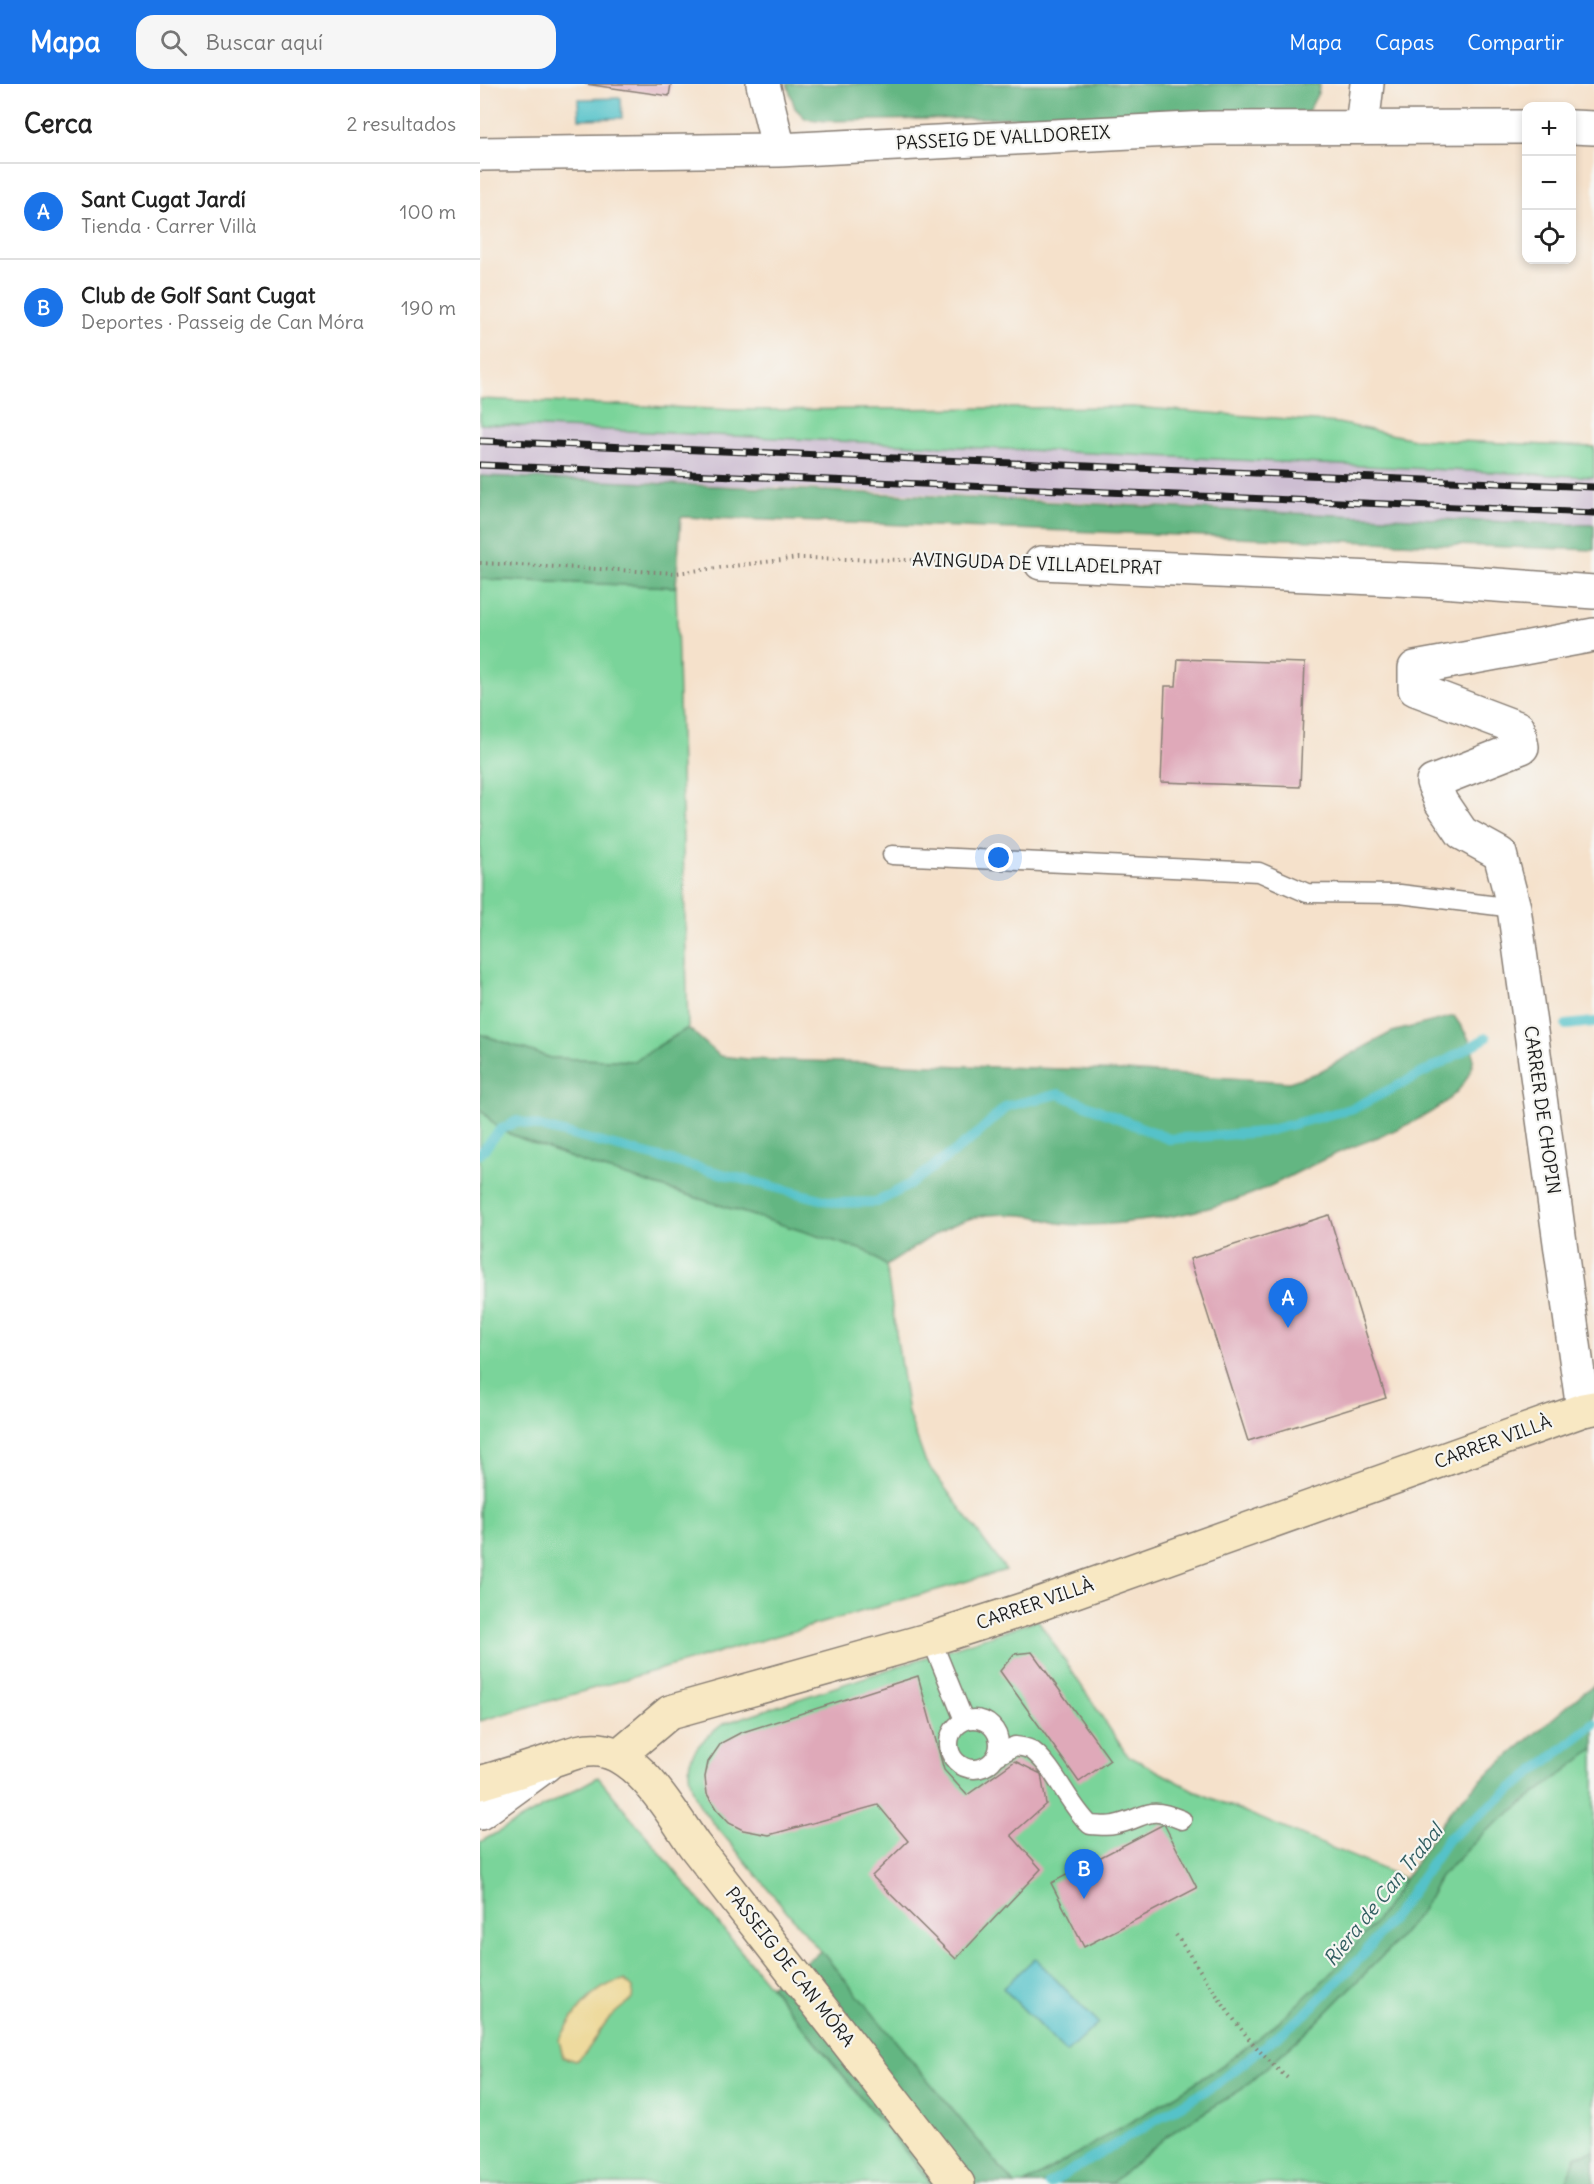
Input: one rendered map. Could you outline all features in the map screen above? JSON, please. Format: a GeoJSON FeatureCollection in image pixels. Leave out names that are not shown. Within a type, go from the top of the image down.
{"type":"FeatureCollection","features":[{"type":"Feature","properties":{"kind":"street"},"geometry":{"type":"LineString","coordinates":[[763,84],[779,150]]}},
{"type":"Feature","properties":{"kind":"street"},"geometry":{"type":"LineString","coordinates":[[1362,127],[1367,84]]}},
{"type":"Feature","properties":{"kind":"street","name":"PASSEIG DE VALLDOREIX"},"geometry":{"type":"LineString","coordinates":[[480,154],[779,150],[1210,128],[1522,127]]}},
{"type":"Feature","properties":{"kind":"street"},"geometry":{"type":"LineString","coordinates":[[1576,127],[1594,128]]}},
{"type":"Feature","properties":{"kind":"street","name":"AVINGUDA DE VILLADELPRAT"},"geometry":{"type":"LineString","coordinates":[[1041,563],[1441,581],[1594,592]]}},
{"type":"Feature","properties":{"kind":"street","name":"CARRER DE CHOPIN"},"geometry":{"type":"LineString","coordinates":[[1588,1409],[1514,908],[1500,854],[1461,833],[1441,802],[1433,782],[1522,747],[1518,728],[1415,689],[1415,668],[1594,635]]}},
{"type":"Feature","properties":{"kind":"street","name":"CARRER VILLÀ"},"geometry":{"type":"LineString","coordinates":[[619,1755],[670,1712],[931,1639],[1022,1610],[1588,1409]]}},
{"type":"Feature","properties":{"kind":"street"},"geometry":{"type":"LineString","coordinates":[[480,1783],[582,1750],[600,1749],[619,1755]]}},
{"type":"Feature","properties":{"kind":"street","name":"PASSEIG DE CAN MÓRA"},"geometry":{"type":"LineString","coordinates":[[619,1755],[657,1792],[694,1845],[958,2184]]}},
{"type":"Feature","properties":{"kind":"street"},"geometry":{"type":"LineString","coordinates":[[480,1813],[553,1760]]}},
{"type":"Feature","properties":{"kind":"lane"},"geometry":{"type":"LineString","coordinates":[[892,855],[1259,872],[1307,893],[1400,894],[1514,908]]}},
{"type":"Feature","properties":{"kind":"lane"},"geometry":{"type":"LineString","coordinates":[[931,1639],[964,1720]]}},
{"type":"Feature","properties":{"kind":"lane"},"geometry":{"type":"LineString","coordinates":[[996,1757],[1000,1742],[993,1726],[978,1719],[964,1720],[957,1725],[950,1736],[949,1745],[956,1761],[966,1768],[975,1769],[990,1763],[1015,1746],[1031,1749],[1045,1764],[1078,1813],[1090,1825],[1114,1825],[1144,1814],[1163,1812],[1182,1820]]}},
{"type":"Feature","properties":{"kind":"path","name":"AVINGUDA DE VILLADELPRAT"},"geometry":{"type":"LineString","coordinates":[[480,563],[676,573],[798,558],[1041,563]]}},
{"type":"Feature","properties":{"kind":"path"},"geometry":{"type":"LineString","coordinates":[[1176,1935],[1245,2035],[1290,2080]]}},
{"type":"Feature","properties":{"kind":"shaded area"},"geometry":{"type":"Polygon","coordinates":[[[480,424],[1594,477],[1594,525],[1464,521],[828,489],[480,476],[480,424]]]}},
{"type":"Feature","properties":{"kind":"green space"},"geometry":{"type":"Polygon","coordinates":[[[787,84],[1320,84],[1308,112],[827,121],[806,119],[795,108],[787,84]]]}},
{"type":"Feature","properties":{"kind":"green space"},"geometry":{"type":"Polygon","coordinates":[[[480,399],[736,410],[1133,407],[1338,423],[1414,439],[1594,447],[1594,477],[480,424],[480,399]]]}},
{"type":"Feature","properties":{"kind":"green space"},"geometry":{"type":"Polygon","coordinates":[[[480,476],[1594,525],[1594,550],[681,517],[676,587],[480,579],[480,476]]]}},
{"type":"Feature","properties":{"kind":"green space"},"geometry":{"type":"Polygon","coordinates":[[[480,579],[676,587],[688,1028],[634,1061],[551,1058],[480,1034],[480,579]]]}},
{"type":"Feature","properties":{"kind":"green space"},"geometry":{"type":"Polygon","coordinates":[[[1454,1016],[1468,1037],[1473,1061],[1467,1079],[1454,1094],[1438,1108],[1418,1119],[1331,1156],[1266,1188],[1236,1200],[1188,1213],[1119,1223],[1068,1224],[1011,1214],[977,1217],[941,1231],[886,1266],[866,1251],[582,1162],[500,1130],[480,1109],[480,1034],[551,1058],[634,1061],[688,1028],[720,1056],[748,1059],[1125,1071],[1289,1082],[1317,1073],[1392,1032],[1454,1016]]]}},
{"type":"Feature","properties":{"kind":"green space"},"geometry":{"type":"Polygon","coordinates":[[[480,1109],[500,1130],[582,1162],[867,1251],[886,1266],[908,1413],[925,1461],[1006,1570],[480,1721],[480,1109]]]}},
{"type":"Feature","properties":{"kind":"green space"},"geometry":{"type":"Polygon","coordinates":[[[1038,1620],[1127,1755],[1197,1792],[1404,1878],[1377,1921],[1344,1960],[1307,1996],[1248,2046],[1204,2078],[1128,2125],[1025,2184],[1014,2184],[701,1808],[694,1794],[689,1771],[694,1752],[723,1724],[1038,1620]]]}},
{"type":"Feature","properties":{"kind":"green space"},"geometry":{"type":"Polygon","coordinates":[[[1594,1685],[1594,1749],[1485,1832],[1440,1877],[1422,1910],[1390,1948],[1315,2024],[1242,2089],[1168,2135],[1111,2184],[1025,2184],[1226,2063],[1277,2023],[1329,1975],[1377,1920],[1453,1807],[1483,1778],[1594,1685]]]}},
{"type":"Feature","properties":{"kind":"green space"},"geometry":{"type":"Polygon","coordinates":[[[1594,1749],[1594,2184],[1111,2184],[1168,2135],[1242,2089],[1315,2024],[1390,1948],[1422,1910],[1440,1877],[1485,1832],[1594,1749]]]}},
{"type":"Feature","properties":{"kind":"green space"},"geometry":{"type":"Polygon","coordinates":[[[598,1777],[932,2184],[480,2184],[480,1842],[598,1777]]]}},
{"type":"Feature","properties":{"kind":"green space"},"geometry":{"type":"Polygon","coordinates":[[[821,1951],[1014,2184],[932,2184],[770,1986],[821,1951]]]}},
{"type":"Feature","properties":{"kind":"green space"},"geometry":{"type":"Polygon","coordinates":[[[1594,2151],[1594,2184],[1565,2184],[1576,2156],[1594,2151]]]}},
{"type":"Feature","properties":{"kind":"sand"},"geometry":{"type":"Polygon","coordinates":[[[624,1980],[633,1988],[632,1999],[607,2021],[589,2048],[580,2057],[575,2061],[563,2057],[559,2040],[578,2011],[594,1994],[613,1983],[624,1980]]]}},
{"type":"Feature","properties":{"kind":"water"},"geometry":{"type":"Polygon","coordinates":[[[621,98],[622,118],[579,119],[578,99],[621,98]]]}},
{"type":"Feature","properties":{"kind":"water"},"geometry":{"type":"Polygon","coordinates":[[[1035,1958],[1098,2023],[1066,2053],[1003,1988],[1035,1958]]]}},
{"type":"Feature","properties":{"kind":"building"},"geometry":{"type":"Polygon","coordinates":[[[585,84],[671,84],[669,96],[585,84]]]}},
{"type":"Feature","properties":{"kind":"building"},"geometry":{"type":"Polygon","coordinates":[[[1178,659],[1305,663],[1300,787],[1161,782],[1165,686],[1176,686],[1178,659]]]}},
{"type":"Feature","properties":{"kind":"building"},"geometry":{"type":"Polygon","coordinates":[[[1329,1215],[1386,1398],[1248,1441],[1190,1259],[1329,1215]]]}},
{"type":"Feature","properties":{"kind":"building"},"geometry":{"type":"Polygon","coordinates":[[[1032,1652],[1110,1760],[1079,1782],[1000,1671],[1014,1654],[1032,1652]]]}},
{"type":"Feature","properties":{"kind":"building"},"geometry":{"type":"Polygon","coordinates":[[[918,1676],[944,1770],[967,1795],[1015,1761],[1041,1774],[1046,1804],[1011,1835],[1041,1869],[956,1959],[872,1876],[908,1841],[878,1805],[769,1835],[743,1830],[729,1823],[716,1809],[707,1794],[705,1777],[708,1762],[721,1743],[740,1733],[918,1676]]]}},
{"type":"Feature","properties":{"kind":"building"},"geometry":{"type":"Polygon","coordinates":[[[1164,1824],[1197,1888],[1084,1947],[1051,1883],[1164,1824]]]}},
{"type":"Feature","properties":{"kind":"waterway"},"geometry":{"type":"LineString","coordinates":[[1566,1025],[1594,1022]]}},
{"type":"Feature","properties":{"kind":"waterway"},"geometry":{"type":"LineString","coordinates":[[480,1154],[500,1130],[517,1121],[836,1203],[877,1202],[909,1185],[974,1137],[1007,1106],[1059,1094],[1169,1139],[1263,1132],[1354,1108],[1486,1038]]}},
{"type":"Feature","properties":{"kind":"waterway","name":"Riera de Can Trabal"},"geometry":{"type":"LineString","coordinates":[[1049,2184],[1218,2083],[1306,2013],[1363,1955],[1404,1903],[1448,1839],[1594,1724]]}},
{"type":"Feature","properties":{"kind":"railway"},"geometry":{"type":"LineString","coordinates":[[480,441],[1594,487]]}},
{"type":"Feature","properties":{"kind":"railway"},"geometry":{"type":"LineString","coordinates":[[480,465],[1594,513]]}},
{"type":"Feature","properties":{"kind":"place","name":"Sant Cugat Jardí"},"geometry":{"type":"Point","coordinates":[1288,1328]}},
{"type":"Feature","properties":{"kind":"place","name":"Club de Golf Sant Cugat"},"geometry":{"type":"Point","coordinates":[1084,1899]}}]}
